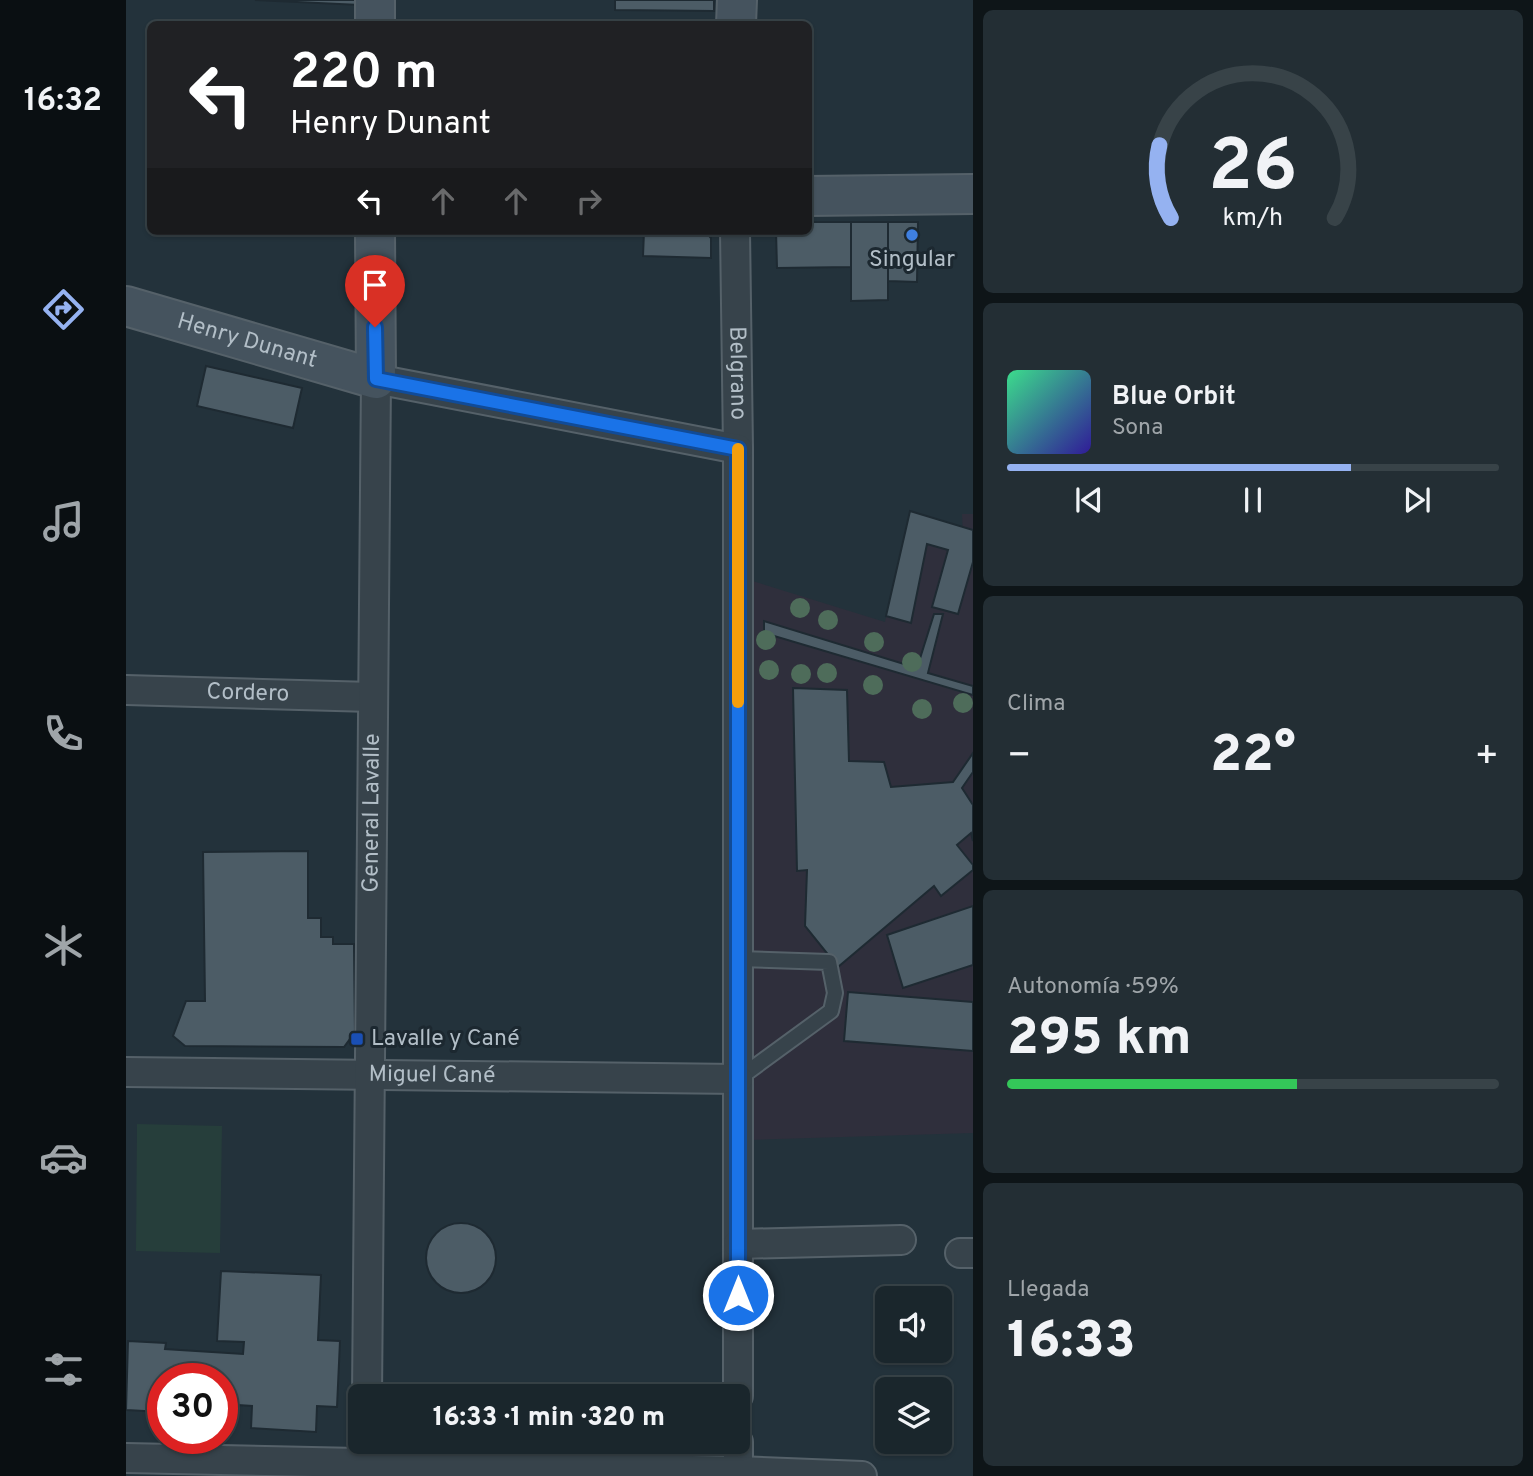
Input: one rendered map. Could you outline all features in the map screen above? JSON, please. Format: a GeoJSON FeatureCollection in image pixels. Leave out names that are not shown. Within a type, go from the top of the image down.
{"type":"FeatureCollection","features":[{"type":"Feature","properties":{"kind":"street"},"geometry":{"type":"LineString","coordinates":[[375,0],[375,21]]}},
{"type":"Feature","properties":{"kind":"street"},"geometry":{"type":"LineString","coordinates":[[736,21],[737,0]]}},
{"type":"Feature","properties":{"kind":"street"},"geometry":{"type":"LineString","coordinates":[[812,196],[973,194]]}},
{"type":"Feature","properties":{"kind":"street","name":"General Lavalle"},"geometry":{"type":"LineString","coordinates":[[367,1384],[375,235]]}},
{"type":"Feature","properties":{"kind":"street","name":"Belgrano"},"geometry":{"type":"LineString","coordinates":[[735,235],[738,449],[738,1384]]}},
{"type":"Feature","properties":{"kind":"street","name":"Henry Dunant"},"geometry":{"type":"LineString","coordinates":[[126,306],[376,379],[738,449]]}},
{"type":"Feature","properties":{"kind":"street","name":"Cordero"},"geometry":{"type":"LineString","coordinates":[[126,690],[372,697]]}},
{"type":"Feature","properties":{"kind":"street","name":"Miguel Cané"},"geometry":{"type":"LineString","coordinates":[[126,1072],[738,1079]]}},
{"type":"Feature","properties":{"kind":"street"},"geometry":{"type":"LineString","coordinates":[[738,1244],[901,1240]]}},
{"type":"Feature","properties":{"kind":"street"},"geometry":{"type":"LineString","coordinates":[[738,1454],[738,1473]]}},
{"type":"Feature","properties":{"kind":"street"},"geometry":{"type":"LineString","coordinates":[[126,1458],[367,1460],[862,1476]]}},
{"type":"Feature","properties":{"kind":"lane"},"geometry":{"type":"LineString","coordinates":[[738,959],[830,962],[835,993],[831,1011],[738,1079]]}},
{"type":"Feature","properties":{"kind":"shaded area"},"geometry":{"type":"Polygon","coordinates":[[[962,514],[973,514],[973,1133],[749,1140],[746,579],[885,622],[908,522],[963,537],[962,514]]]}},
{"type":"Feature","properties":{"kind":"green space"},"geometry":{"type":"Polygon","coordinates":[[[137,1124],[222,1126],[220,1253],[136,1251],[137,1124]]]}},
{"type":"Feature","properties":{"kind":"building"},"geometry":{"type":"Polygon","coordinates":[[[255,0],[360,0],[360,5],[255,0]]]}},
{"type":"Feature","properties":{"kind":"building"},"geometry":{"type":"Polygon","coordinates":[[[615,0],[714,0],[714,11],[615,10],[615,0]]]}},
{"type":"Feature","properties":{"kind":"building"},"geometry":{"type":"Polygon","coordinates":[[[812,222],[851,222],[852,267],[777,268],[776,235],[812,235],[812,222]]]}},
{"type":"Feature","properties":{"kind":"building"},"geometry":{"type":"Polygon","coordinates":[[[851,222],[888,222],[888,300],[851,301],[851,222]]]}},
{"type":"Feature","properties":{"kind":"building"},"geometry":{"type":"Polygon","coordinates":[[[888,222],[918,222],[917,282],[888,281],[888,222]]]}},
{"type":"Feature","properties":{"kind":"building"},"geometry":{"type":"Polygon","coordinates":[[[644,235],[708,235],[711,238],[711,258],[643,256],[644,235]]]}},
{"type":"Feature","properties":{"kind":"building"},"geometry":{"type":"Polygon","coordinates":[[[206,366],[302,388],[293,428],[197,406],[206,366]]]}},
{"type":"Feature","properties":{"kind":"building"},"geometry":{"type":"Polygon","coordinates":[[[910,511],[973,530],[973,562],[958,614],[932,607],[948,550],[927,544],[911,623],[886,616],[910,511]]]}},
{"type":"Feature","properties":{"kind":"building"},"geometry":{"type":"Polygon","coordinates":[[[934,614],[943,614],[928,673],[973,686],[973,695],[764,633],[764,621],[917,668],[934,614]]]}},
{"type":"Feature","properties":{"kind":"building"},"geometry":{"type":"Polygon","coordinates":[[[793,688],[847,690],[849,761],[884,762],[891,787],[953,782],[973,753],[973,772],[962,788],[973,805],[973,841],[971,833],[957,845],[973,865],[973,870],[941,896],[934,886],[838,967],[805,926],[807,870],[797,871],[793,688]]]}},
{"type":"Feature","properties":{"kind":"building"},"geometry":{"type":"Polygon","coordinates":[[[308,851],[308,918],[321,918],[321,937],[333,937],[333,944],[354,944],[355,1032],[344,1047],[185,1046],[173,1036],[186,1001],[205,1001],[203,852],[308,851]]]}},
{"type":"Feature","properties":{"kind":"building"},"geometry":{"type":"Polygon","coordinates":[[[973,906],[973,965],[903,988],[887,935],[973,906]]]}},
{"type":"Feature","properties":{"kind":"building"},"geometry":{"type":"Polygon","coordinates":[[[848,992],[973,1002],[973,1051],[844,1041],[848,992]]]}},
{"type":"Feature","properties":{"kind":"building"},"geometry":{"type":"Polygon","coordinates":[[[461,1223],[480,1229],[490,1239],[496,1258],[490,1277],[480,1287],[461,1293],[442,1287],[432,1277],[426,1258],[432,1239],[442,1229],[461,1223]]]}},
{"type":"Feature","properties":{"kind":"building"},"geometry":{"type":"Polygon","coordinates":[[[221,1271],[321,1275],[318,1340],[340,1341],[337,1407],[317,1406],[316,1432],[251,1428],[252,1406],[238,1405],[238,1363],[147,1363],[147,1411],[126,1410],[128,1341],[166,1343],[165,1349],[243,1354],[244,1342],[217,1341],[221,1271]]]}},
{"type":"Feature","properties":{"kind":"slow traffic"},"geometry":{"type":"LineString","coordinates":[[738,449],[738,702]]}},
{"type":"Feature","properties":{"kind":"place","name":"Singular"},"geometry":{"type":"Point","coordinates":[912,235]}},
{"type":"Feature","properties":{"kind":"place","name":"Lavalle y Cané"},"geometry":{"type":"Point","coordinates":[357,1039]}},
{"type":"Feature","properties":{"kind":"route"},"geometry":{"type":"LineString","coordinates":[[375,327],[376,379],[738,449],[738,1295]]}}]}
